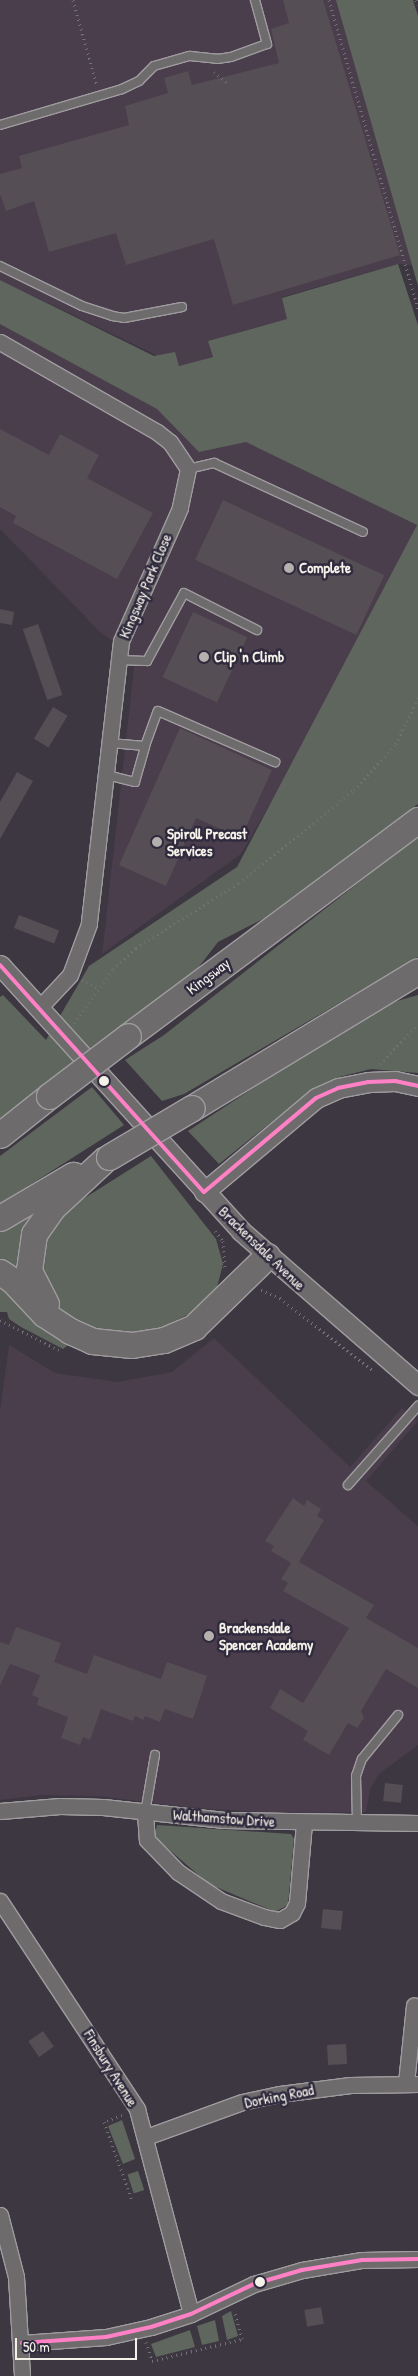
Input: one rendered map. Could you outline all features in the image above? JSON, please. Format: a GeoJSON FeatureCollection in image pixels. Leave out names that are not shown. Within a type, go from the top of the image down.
{"type":"FeatureCollection","features":[{"type":"Feature","properties":{"kind":"highway","name":"Kingsway"},"geometry":{"type":"LineString","coordinates":[[0,1135],[128,1036],[418,820]]}},
{"type":"Feature","properties":{"kind":"highway"},"geometry":{"type":"LineString","coordinates":[[0,1218],[106,1159],[418,971]]}},
{"type":"Feature","properties":{"kind":"highway"},"geometry":{"type":"LineString","coordinates":[[55,1320],[32,1281],[29,1260],[32,1240],[46,1214],[106,1159]]}},
{"type":"Feature","properties":{"kind":"highway"},"geometry":{"type":"LineString","coordinates":[[0,1272],[44,1314],[81,1336],[110,1344],[132,1345],[164,1340],[204,1319],[267,1256]]}},
{"type":"Feature","properties":{"kind":"street"},"geometry":{"type":"LineString","coordinates":[[0,342],[157,432],[170,442],[188,469]]}},
{"type":"Feature","properties":{"kind":"street","name":"Kingsway Park Close"},"geometry":{"type":"LineString","coordinates":[[39,1008],[70,974],[84,944],[93,902],[118,660],[132,612],[180,508],[188,469]]}},
{"type":"Feature","properties":{"kind":"street","name":"Brackensdale Avenue"},"geometry":{"type":"LineString","coordinates":[[0,965],[204,1192],[267,1256],[418,1385]]}},
{"type":"Feature","properties":{"kind":"street"},"geometry":{"type":"LineString","coordinates":[[204,1192],[305,1104],[338,1088],[362,1083],[395,1081],[418,1086]]}},
{"type":"Feature","properties":{"kind":"street","name":"Walthamstow Drive"},"geometry":{"type":"LineString","coordinates":[[0,1811],[60,1806],[103,1806],[145,1813],[304,1823],[418,1823]]}},
{"type":"Feature","properties":{"kind":"street"},"geometry":{"type":"LineString","coordinates":[[145,1813],[147,1840],[178,1872],[221,1901],[264,1917],[280,1920],[292,1913],[297,1903],[304,1823]]}},
{"type":"Feature","properties":{"kind":"street","name":"Finsbury Avenue"},"geometry":{"type":"LineString","coordinates":[[0,1901],[137,2109],[190,2314]]}},
{"type":"Feature","properties":{"kind":"street"},"geometry":{"type":"LineString","coordinates":[[412,2084],[414,2006]]}},
{"type":"Feature","properties":{"kind":"street","name":"Dorking Road"},"geometry":{"type":"LineString","coordinates":[[146,2138],[242,2102],[341,2086],[412,2084]]}},
{"type":"Feature","properties":{"kind":"street"},"geometry":{"type":"LineString","coordinates":[[0,2215],[16,2277],[22,2343],[22,2376]]}},
{"type":"Feature","properties":{"kind":"street"},"geometry":{"type":"LineString","coordinates":[[22,2343],[106,2337],[142,2329],[190,2314],[254,2284],[322,2266],[362,2260],[418,2259]]}},
{"type":"Feature","properties":{"kind":"lane"},"geometry":{"type":"LineString","coordinates":[[0,126],[139,81],[154,66],[190,56],[217,59],[231,57],[267,44],[255,0]]}},
{"type":"Feature","properties":{"kind":"lane"},"geometry":{"type":"LineString","coordinates":[[0,266],[82,306],[112,316],[124,318],[182,307]]}},
{"type":"Feature","properties":{"kind":"lane"},"geometry":{"type":"LineString","coordinates":[[188,469],[214,462],[363,532]]}},
{"type":"Feature","properties":{"kind":"lane"},"geometry":{"type":"LineString","coordinates":[[118,660],[147,661],[184,593],[257,630]]}},
{"type":"Feature","properties":{"kind":"lane"},"geometry":{"type":"LineString","coordinates":[[107,775],[135,782],[145,746],[158,711],[275,762]]}},
{"type":"Feature","properties":{"kind":"lane"},"geometry":{"type":"LineString","coordinates":[[110,743],[145,746]]}},
{"type":"Feature","properties":{"kind":"lane"},"geometry":{"type":"LineString","coordinates":[[348,1485],[418,1406]]}},
{"type":"Feature","properties":{"kind":"lane"},"geometry":{"type":"LineString","coordinates":[[357,1823],[356,1776],[362,1759],[398,1715]]}},
{"type":"Feature","properties":{"kind":"lane"},"geometry":{"type":"LineString","coordinates":[[145,1813],[155,1755]]}},
{"type":"Feature","properties":{"kind":"path"},"geometry":{"type":"LineString","coordinates":[[73,0],[100,95]]}},
{"type":"Feature","properties":{"kind":"path"},"geometry":{"type":"LineString","coordinates":[[329,0],[418,309]]}},
{"type":"Feature","properties":{"kind":"path"},"geometry":{"type":"LineString","coordinates":[[416,0],[418,5]]}},
{"type":"Feature","properties":{"kind":"path"},"geometry":{"type":"LineString","coordinates":[[211,71],[219,73],[229,84]]}},
{"type":"Feature","properties":{"kind":"path"},"geometry":{"type":"LineString","coordinates":[[73,1024],[113,969],[136,948],[239,883],[354,790],[396,744],[418,698]]}},
{"type":"Feature","properties":{"kind":"path"},"geometry":{"type":"LineString","coordinates":[[362,1083],[418,1024]]}},
{"type":"Feature","properties":{"kind":"path"},"geometry":{"type":"LineString","coordinates":[[255,1294],[263,1289],[280,1298],[374,1372]]}},
{"type":"Feature","properties":{"kind":"path"},"geometry":{"type":"LineString","coordinates":[[132,2200],[104,2122],[137,2109]]}},
{"type":"Feature","properties":{"kind":"path"},"geometry":{"type":"LineString","coordinates":[[142,2329],[152,2360],[242,2339],[230,2295]]}},
{"type":"Feature","properties":{"kind":"shaded area"},"geometry":{"type":"Polygon","coordinates":[[[0,0],[384,0],[418,266],[398,264],[282,297],[288,319],[208,341],[213,357],[179,366],[0,280],[0,0]]]}},
{"type":"Feature","properties":{"kind":"shaded area"},"geometry":{"type":"Polygon","coordinates":[[[336,0],[413,0],[418,16],[418,286],[336,0]]]}},
{"type":"Feature","properties":{"kind":"shaded area"},"geometry":{"type":"Polygon","coordinates":[[[398,264],[418,325],[418,804],[263,919],[218,942],[184,986],[0,1123],[0,997],[3,995],[46,1040],[89,966],[237,867],[417,525],[246,442],[199,452],[157,409],[0,324],[0,280],[154,356],[175,352],[179,366],[213,357],[208,341],[287,319],[282,298],[398,264]]]}},
{"type":"Feature","properties":{"kind":"shaded area"},"geometry":{"type":"Polygon","coordinates":[[[0,317],[417,525],[295,761],[241,854],[102,954],[135,659],[99,631],[0,529],[0,317]]]}},
{"type":"Feature","properties":{"kind":"shaded area"},"geometry":{"type":"Polygon","coordinates":[[[418,836],[418,957],[184,1094],[162,1101],[125,1060],[164,1035],[418,836]]]}},
{"type":"Feature","properties":{"kind":"shaded area"},"geometry":{"type":"Polygon","coordinates":[[[418,995],[418,1073],[371,1069],[339,1077],[295,1103],[219,1164],[188,1131],[376,1007],[418,995]]]}},
{"type":"Feature","properties":{"kind":"shaded area"},"geometry":{"type":"Polygon","coordinates":[[[92,1087],[124,1125],[0,1204],[0,1156],[92,1087]]]}},
{"type":"Feature","properties":{"kind":"shaded area"},"geometry":{"type":"Polygon","coordinates":[[[151,1156],[216,1239],[223,1264],[216,1291],[191,1313],[157,1330],[129,1335],[94,1328],[63,1312],[37,1277],[38,1240],[53,1218],[151,1156]]]}},
{"type":"Feature","properties":{"kind":"shaded area"},"geometry":{"type":"Polygon","coordinates":[[[42,1205],[23,1272],[0,1264],[0,1229],[42,1205]]]}},
{"type":"Feature","properties":{"kind":"shaded area"},"geometry":{"type":"Polygon","coordinates":[[[0,1279],[71,1343],[63,1349],[21,1327],[9,1319],[7,1312],[0,1312],[0,1279]]]}},
{"type":"Feature","properties":{"kind":"shaded area","name":"Brackensdale Spencer Academy"},"geometry":{"type":"Polygon","coordinates":[[[214,1338],[350,1467],[402,1408],[418,1421],[366,1481],[418,1526],[418,1745],[379,1774],[370,1789],[366,1812],[281,1813],[192,1808],[98,1796],[43,1795],[0,1800],[0,1411],[9,1345],[55,1373],[118,1382],[172,1372],[214,1338]]]}},
{"type":"Feature","properties":{"kind":"shaded area"},"geometry":{"type":"Polygon","coordinates":[[[157,1825],[291,1834],[294,1839],[288,1905],[275,1912],[209,1884],[159,1841],[155,1834],[157,1825]]]}},
{"type":"Feature","properties":{"kind":"shaded area"},"geometry":{"type":"Polygon","coordinates":[[[122,2120],[135,2159],[123,2164],[108,2126],[122,2120]]]}},
{"type":"Feature","properties":{"kind":"shaded area"},"geometry":{"type":"Polygon","coordinates":[[[138,2171],[144,2190],[134,2193],[128,2174],[138,2171]]]}},
{"type":"Feature","properties":{"kind":"shaded area"},"geometry":{"type":"Polygon","coordinates":[[[231,2311],[238,2336],[227,2340],[222,2316],[231,2311]]]}},
{"type":"Feature","properties":{"kind":"shaded area"},"geometry":{"type":"Polygon","coordinates":[[[215,2320],[219,2341],[202,2345],[197,2326],[215,2320]]]}},
{"type":"Feature","properties":{"kind":"shaded area"},"geometry":{"type":"Polygon","coordinates":[[[190,2330],[195,2347],[156,2357],[151,2344],[190,2330]]]}},
{"type":"Feature","properties":{"kind":"building"},"geometry":{"type":"Polygon","coordinates":[[[283,0],[323,0],[400,255],[233,305],[214,239],[126,265],[116,233],[49,252],[34,201],[6,211],[0,194],[0,174],[22,168],[19,156],[129,125],[125,106],[168,93],[164,78],[188,71],[192,85],[279,63],[271,29],[289,23],[283,0]]]}},
{"type":"Feature","properties":{"kind":"building"},"geometry":{"type":"Polygon","coordinates":[[[0,429],[49,455],[60,434],[99,455],[87,478],[153,513],[117,579],[13,523],[16,516],[0,507],[0,429]]]}},
{"type":"Feature","properties":{"kind":"building","name":"Complete"},"geometry":{"type":"Polygon","coordinates":[[[223,500],[384,575],[356,635],[195,560],[223,500]]]}},
{"type":"Feature","properties":{"kind":"building"},"geometry":{"type":"Polygon","coordinates":[[[0,609],[14,612],[12,625],[0,623],[0,609]]]}},
{"type":"Feature","properties":{"kind":"building","name":"Clip 'n Climb"},"geometry":{"type":"Polygon","coordinates":[[[193,612],[247,637],[217,703],[163,677],[193,612]]]}},
{"type":"Feature","properties":{"kind":"building"},"geometry":{"type":"Polygon","coordinates":[[[38,624],[62,695],[47,700],[23,629],[38,624]]]}},
{"type":"Feature","properties":{"kind":"building"},"geometry":{"type":"Polygon","coordinates":[[[53,707],[68,716],[49,747],[34,739],[53,707]]]}},
{"type":"Feature","properties":{"kind":"building"},"geometry":{"type":"Polygon","coordinates":[[[180,728],[272,770],[241,838],[196,818],[166,886],[119,865],[180,728]]]}},
{"type":"Feature","properties":{"kind":"building"},"geometry":{"type":"Polygon","coordinates":[[[17,772],[33,781],[0,839],[0,802],[17,772]]]}},
{"type":"Feature","properties":{"kind":"building"},"geometry":{"type":"Polygon","coordinates":[[[19,915],[59,930],[54,943],[14,928],[19,915]]]}},
{"type":"Feature","properties":{"kind":"building"},"geometry":{"type":"Polygon","coordinates":[[[293,1498],[304,1506],[307,1500],[321,1509],[317,1516],[324,1520],[299,1562],[374,1605],[366,1618],[418,1648],[418,1688],[386,1669],[361,1711],[364,1718],[357,1728],[348,1723],[329,1755],[303,1740],[308,1731],[270,1708],[280,1689],[303,1703],[349,1628],[283,1591],[288,1583],[281,1579],[291,1563],[271,1551],[274,1546],[265,1541],[293,1498]]]}},
{"type":"Feature","properties":{"kind":"building"},"geometry":{"type":"Polygon","coordinates":[[[16,1627],[61,1643],[54,1662],[87,1674],[94,1655],[161,1679],[167,1662],[207,1676],[193,1719],[165,1709],[160,1722],[145,1716],[143,1720],[135,1716],[133,1721],[101,1709],[90,1740],[83,1737],[80,1745],[61,1738],[68,1717],[37,1705],[39,1698],[32,1695],[40,1675],[10,1664],[0,1686],[0,1642],[9,1645],[16,1627]]]}},
{"type":"Feature","properties":{"kind":"building"},"geometry":{"type":"Polygon","coordinates":[[[385,1783],[403,1785],[401,1803],[383,1801],[385,1783]]]}},
{"type":"Feature","properties":{"kind":"building"},"geometry":{"type":"Polygon","coordinates":[[[323,1909],[343,1911],[341,1930],[321,1928],[323,1909]]]}},
{"type":"Feature","properties":{"kind":"building"},"geometry":{"type":"Polygon","coordinates":[[[43,2031],[54,2047],[39,2057],[28,2041],[43,2031]]]}},
{"type":"Feature","properties":{"kind":"building"},"geometry":{"type":"Polygon","coordinates":[[[346,2044],[347,2064],[328,2065],[327,2045],[346,2044]]]}},
{"type":"Feature","properties":{"kind":"building"},"geometry":{"type":"Polygon","coordinates":[[[321,2307],[324,2324],[307,2327],[304,2310],[321,2307]]]}},
{"type":"Feature","properties":{"kind":"transit line"},"geometry":{"type":"LineString","coordinates":[[0,965],[204,1192]]}},
{"type":"Feature","properties":{"kind":"transit line"},"geometry":{"type":"LineString","coordinates":[[204,1192],[316,1098],[338,1088],[368,1082],[395,1081],[418,1086]]}},
{"type":"Feature","properties":{"kind":"transit line"},"geometry":{"type":"LineString","coordinates":[[22,2343],[106,2337],[151,2327],[191,2314],[254,2284],[302,2270],[362,2260],[418,2259]]}},
{"type":"Feature","properties":{"kind":"place","name":"Complete"},"geometry":{"type":"Point","coordinates":[289,568]}},
{"type":"Feature","properties":{"kind":"place","name":"Clip 'n Climb"},"geometry":{"type":"Point","coordinates":[204,657]}},
{"type":"Feature","properties":{"kind":"place","name":"Spiroll Precast Services"},"geometry":{"type":"Point","coordinates":[157,842]}},
{"type":"Feature","properties":{"kind":"place","name":"Brackensdale Spencer Academy"},"geometry":{"type":"Point","coordinates":[209,1636]}}]}
